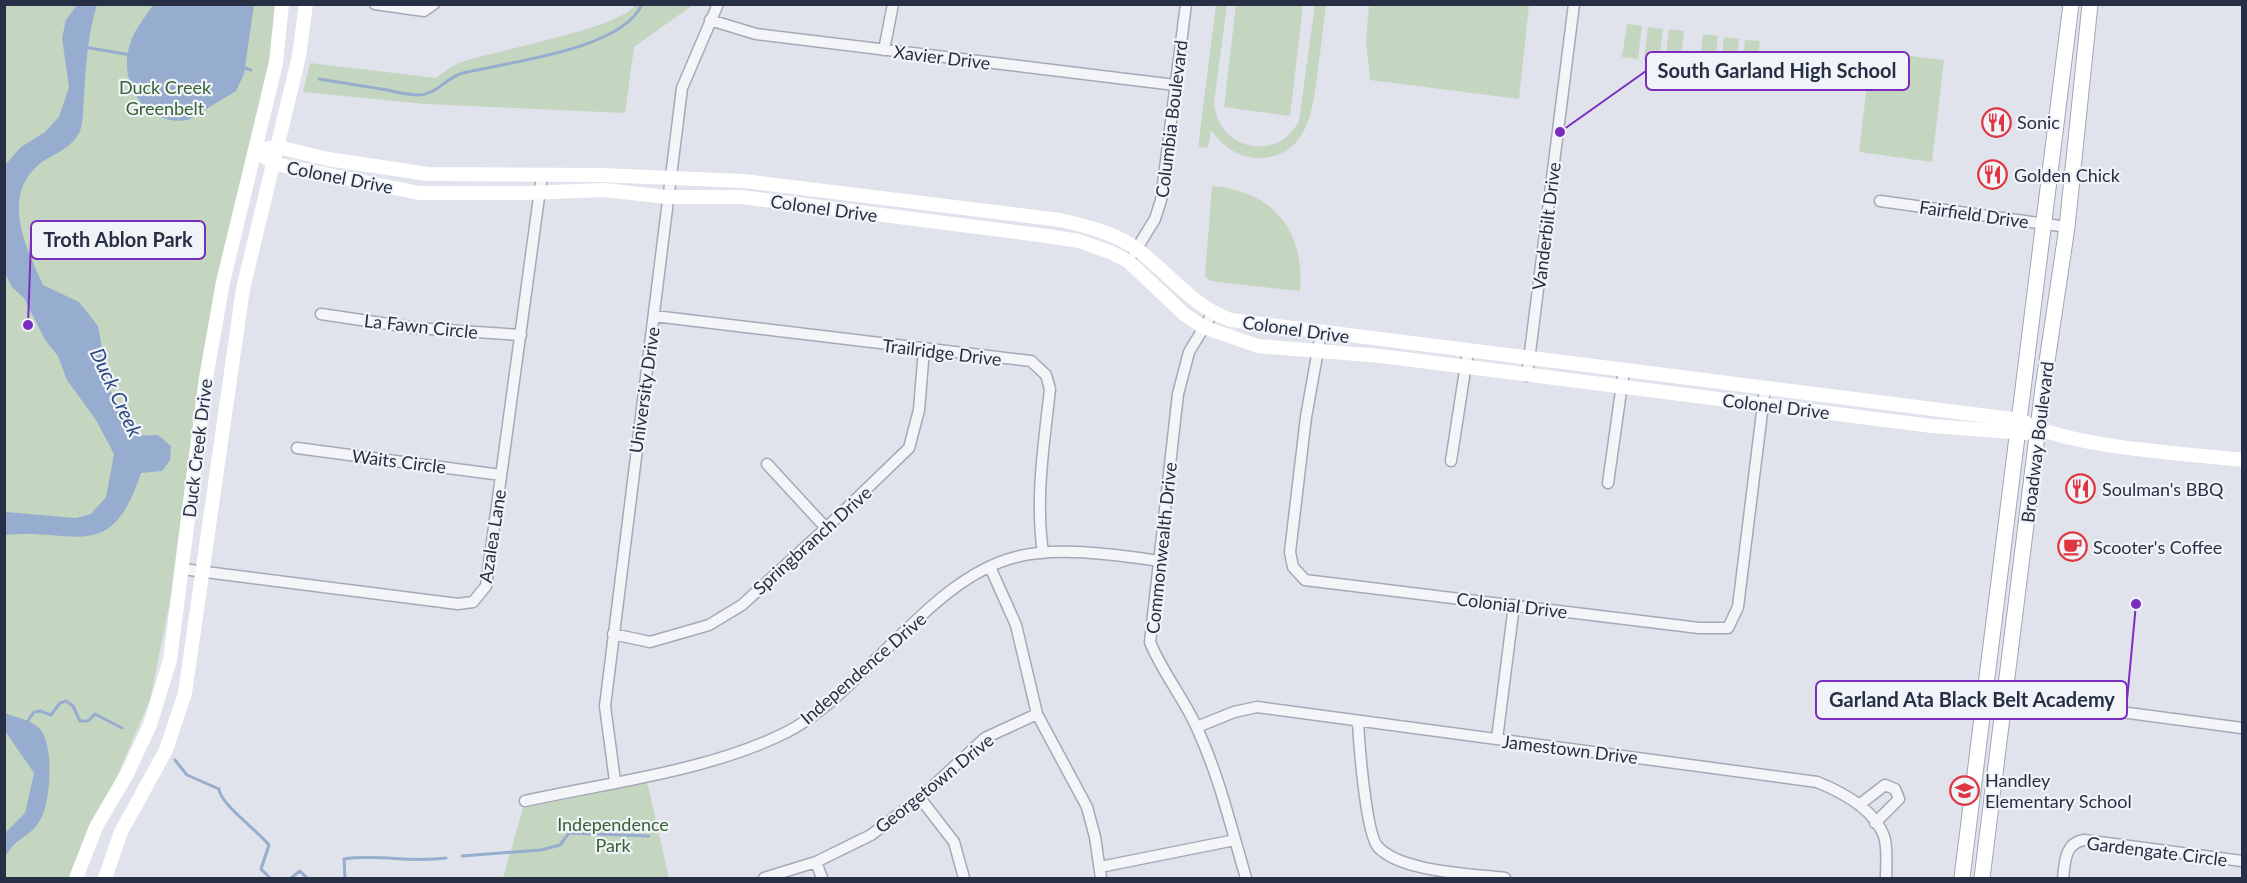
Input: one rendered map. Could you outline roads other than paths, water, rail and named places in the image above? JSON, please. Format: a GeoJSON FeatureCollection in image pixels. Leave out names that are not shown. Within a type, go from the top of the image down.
{"type":"FeatureCollection","features":[{"type":"Feature","properties":{"kind":"main road","name":"Broadway Boulevard"},"geometry":{"type":"LineString","coordinates":[[1962,879],[2071,4]]}},
{"type":"Feature","properties":{"kind":"main road","name":"Broadway Boulevard"},"geometry":{"type":"LineString","coordinates":[[1982,879],[2067,227],[2090,4]]}},
{"type":"Feature","properties":{"kind":"main road"},"geometry":{"type":"LineString","coordinates":[[2062,78],[2082,81]]}},
{"type":"Feature","properties":{"kind":"main road"},"geometry":{"type":"LineString","coordinates":[[2034,308],[2055,312]]}},
{"type":"Feature","properties":{"kind":"main road"},"geometry":{"type":"LineString","coordinates":[[2003,558],[2022,562]]}},
{"type":"Feature","properties":{"kind":"street","name":"Duck Creek Drive"},"geometry":{"type":"LineString","coordinates":[[76,879],[96,827],[127,774],[150,725],[170,660],[206,378],[223,282],[276,63],[282,4]]}},
{"type":"Feature","properties":{"kind":"street","name":"Duck Creek Drive"},"geometry":{"type":"LineString","coordinates":[[105,879],[122,832],[156,772],[174,730],[185,693],[243,289],[278,147],[298,56],[306,4]]}},
{"type":"Feature","properties":{"kind":"street"},"geometry":{"type":"LineString","coordinates":[[375,4],[424,11],[434,4]]}},
{"type":"Feature","properties":{"kind":"street","name":"University Drive"},"geometry":{"type":"LineString","coordinates":[[615,781],[605,706],[667,196],[682,88],[718,4]]}},
{"type":"Feature","properties":{"kind":"street"},"geometry":{"type":"LineString","coordinates":[[884,50],[893,4]]}},
{"type":"Feature","properties":{"kind":"street","name":"Columbia Boulevard"},"geometry":{"type":"LineString","coordinates":[[1128,261],[1155,219],[1161,200],[1186,4]]}},
{"type":"Feature","properties":{"kind":"street","name":"Vanderbilt Drive"},"geometry":{"type":"LineString","coordinates":[[1527,376],[1574,4]]}},
{"type":"Feature","properties":{"kind":"street","name":"Xavier Drive"},"geometry":{"type":"LineString","coordinates":[[710,20],[756,34],[1175,85]]}},
{"type":"Feature","properties":{"kind":"street","name":"Colonel Drive"},"geometry":{"type":"LineString","coordinates":[[255,150],[278,147],[428,174],[670,177],[784,185],[1060,220],[1091,227],[1137,249],[1212,314],[1231,320],[1765,388],[2039,430],[2101,442],[2242,460]]}},
{"type":"Feature","properties":{"kind":"street","name":"Colonel Drive"},"geometry":{"type":"LineString","coordinates":[[255,150],[274,164],[419,193],[540,193],[604,190],[667,196],[741,197],[1047,236],[1078,242],[1128,261],[1184,314],[1203,327],[1258,346],[1381,356],[1621,388],[1764,404],[2019,427]]}},
{"type":"Feature","properties":{"kind":"street","name":"Azalea Lane"},"geometry":{"type":"LineString","coordinates":[[182,569],[459,604],[473,602],[486,586],[543,175]]}},
{"type":"Feature","properties":{"kind":"street","name":"Fairfield Drive"},"geometry":{"type":"LineString","coordinates":[[1880,201],[2067,227]]}},
{"type":"Feature","properties":{"kind":"street","name":"La Fawn Circle"},"geometry":{"type":"LineString","coordinates":[[321,314],[415,328],[521,335]]}},
{"type":"Feature","properties":{"kind":"street","name":"Commonwealth Drive"},"geometry":{"type":"LineString","coordinates":[[1212,314],[1189,352],[1178,394],[1150,642],[1159,663],[1184,700],[1215,768],[1245,879]]}},
{"type":"Feature","properties":{"kind":"street","name":"Trailridge Drive"},"geometry":{"type":"LineString","coordinates":[[654,316],[1031,361],[1046,375],[1050,389],[1039,488],[1038,520],[1042,553]]}},
{"type":"Feature","properties":{"kind":"street","name":"Colonial Drive"},"geometry":{"type":"LineString","coordinates":[[1321,333],[1290,552],[1293,567],[1305,580],[1699,628],[1728,628],[1738,607],[1745,566],[1765,388]]}},
{"type":"Feature","properties":{"kind":"street","name":"Springbranch Drive"},"geometry":{"type":"LineString","coordinates":[[613,634],[650,642],[709,626],[742,605],[909,448],[919,410],[924,349]]}},
{"type":"Feature","properties":{"kind":"street"},"geometry":{"type":"LineString","coordinates":[[1451,461],[1468,351]]}},
{"type":"Feature","properties":{"kind":"street"},"geometry":{"type":"LineString","coordinates":[[1608,483],[1624,370]]}},
{"type":"Feature","properties":{"kind":"street","name":"Waits Circle"},"geometry":{"type":"LineString","coordinates":[[297,448],[501,475]]}},
{"type":"Feature","properties":{"kind":"street"},"geometry":{"type":"LineString","coordinates":[[766,464],[826,528]]}},
{"type":"Feature","properties":{"kind":"street","name":"Independence Drive"},"geometry":{"type":"LineString","coordinates":[[525,801],[722,759],[789,731],[819,711],[954,588],[990,567],[1016,557],[1042,553],[1104,554],[1160,561]]}},
{"type":"Feature","properties":{"kind":"street"},"geometry":{"type":"LineString","coordinates":[[990,567],[1016,625],[1037,714],[1047,737],[1076,781],[1087,807],[1101,879]]}},
{"type":"Feature","properties":{"kind":"street"},"geometry":{"type":"LineString","coordinates":[[1497,739],[1514,605]]}},
{"type":"Feature","properties":{"kind":"street"},"geometry":{"type":"LineString","coordinates":[[1985,694],[2242,728]]}},
{"type":"Feature","properties":{"kind":"street","name":"Jamestown Drive"},"geometry":{"type":"LineString","coordinates":[[1197,727],[1234,712],[1257,707],[1817,782],[1841,791],[1859,805],[1875,823],[1884,837],[1886,879]]}},
{"type":"Feature","properties":{"kind":"street","name":"Georgetown Drive"},"geometry":{"type":"LineString","coordinates":[[764,879],[816,862],[871,835],[920,798],[985,738],[1037,714]]}},
{"type":"Feature","properties":{"kind":"street"},"geometry":{"type":"LineString","coordinates":[[1358,722],[1362,779],[1376,846],[1392,859],[1439,870],[1505,879]]}},
{"type":"Feature","properties":{"kind":"street"},"geometry":{"type":"LineString","coordinates":[[1859,805],[1885,785],[1894,789],[1899,799],[1875,823]]}},
{"type":"Feature","properties":{"kind":"street"},"geometry":{"type":"LineString","coordinates":[[920,798],[954,842],[963,879]]}},
{"type":"Feature","properties":{"kind":"street"},"geometry":{"type":"LineString","coordinates":[[1100,867],[1235,840]]}},
{"type":"Feature","properties":{"kind":"street","name":"Gardengate Circle"},"geometry":{"type":"LineString","coordinates":[[2063,879],[2069,847],[2075,841],[2084,840],[2242,861]]}},
{"type":"Feature","properties":{"kind":"street"},"geometry":{"type":"LineString","coordinates":[[816,862],[822,879]]}},
{"type":"Feature","properties":{"kind":"water"},"geometry":{"type":"Polygon","coordinates":[[[77,5],[97,5],[88,49],[81,127],[77,137],[68,146],[42,162],[29,175],[22,189],[19,204],[23,236],[43,285],[79,302],[98,326],[109,386],[127,436],[158,435],[171,446],[170,460],[162,471],[141,473],[129,502],[117,521],[103,531],[88,536],[71,537],[5,535],[6,512],[76,518],[91,514],[106,497],[114,454],[96,420],[67,380],[58,356],[45,340],[24,298],[12,287],[5,273],[5,165],[21,147],[45,132],[59,117],[69,87],[62,38],[66,20],[77,5]]]}},
{"type":"Feature","properties":{"kind":"water"},"geometry":{"type":"Polygon","coordinates":[[[153,5],[254,5],[244,74],[236,91],[188,120],[172,120],[158,116],[147,109],[137,98],[131,85],[127,71],[127,56],[131,41],[153,5]]]}},
{"type":"Feature","properties":{"kind":"water"},"geometry":{"type":"Polygon","coordinates":[[[5,713],[39,728],[47,747],[50,774],[46,802],[39,822],[13,846],[5,858],[5,833],[25,813],[34,773],[5,731],[5,713]]]}},
{"type":"Feature","properties":{"kind":"waterway"},"geometry":{"type":"LineString","coordinates":[[319,79],[407,94],[426,94],[463,73],[562,52],[589,43],[612,33],[631,20],[642,4]]}},
{"type":"Feature","properties":{"kind":"waterway"},"geometry":{"type":"LineString","coordinates":[[84,47],[131,55]]}},
{"type":"Feature","properties":{"kind":"waterway"},"geometry":{"type":"LineString","coordinates":[[242,67],[251,70]]}},
{"type":"Feature","properties":{"kind":"waterway"},"geometry":{"type":"LineString","coordinates":[[25,725],[34,712],[40,711],[51,715],[60,703],[66,701],[73,706],[80,721],[88,721],[95,714],[122,728]]}},
{"type":"Feature","properties":{"kind":"waterway"},"geometry":{"type":"LineString","coordinates":[[175,760],[187,775],[219,789],[232,809],[269,845],[261,869],[270,878]]}},
{"type":"Feature","properties":{"kind":"waterway"},"geometry":{"type":"LineString","coordinates":[[462,856],[541,850],[560,845],[569,833],[649,836]]}},
{"type":"Feature","properties":{"kind":"waterway"},"geometry":{"type":"LineString","coordinates":[[345,878],[344,859],[446,858]]}},
{"type":"Feature","properties":{"kind":"waterway"},"geometry":{"type":"LineString","coordinates":[[291,878],[300,871],[307,878]]}},
{"type":"Feature","properties":{"kind":"place","name":"Sonic"},"geometry":{"type":"Point","coordinates":[1996,122]}},
{"type":"Feature","properties":{"kind":"place","name":"South Garland High School"},"geometry":{"type":"Point","coordinates":[1560,132]}},
{"type":"Feature","properties":{"kind":"place","name":"Golden Chick"},"geometry":{"type":"Point","coordinates":[1993,175]}},
{"type":"Feature","properties":{"kind":"place","name":"Troth Ablon Park"},"geometry":{"type":"Point","coordinates":[28,325]}},
{"type":"Feature","properties":{"kind":"place","name":"Soulman's BBQ"},"geometry":{"type":"Point","coordinates":[2081,489]}},
{"type":"Feature","properties":{"kind":"place","name":"Scooter's Coffee"},"geometry":{"type":"Point","coordinates":[2072,547]}},
{"type":"Feature","properties":{"kind":"place","name":"Garland Ata Black Belt Academy"},"geometry":{"type":"Point","coordinates":[2136,604]}},
{"type":"Feature","properties":{"kind":"place","name":"Handley Elementary School"},"geometry":{"type":"Point","coordinates":[1964,790]}},
{"type":"Feature","properties":{"kind":"park label","name":"Duck Creek Greenbelt"},"geometry":{"type":"Point","coordinates":[165,97]}},
{"type":"Feature","properties":{"kind":"park label","name":"Independence Park"},"geometry":{"type":"Point","coordinates":[613,834]}},
{"type":"Feature","properties":{"kind":"water label","name":"Duck Creek"},"geometry":{"type":"Point","coordinates":[117,392]}}]}
